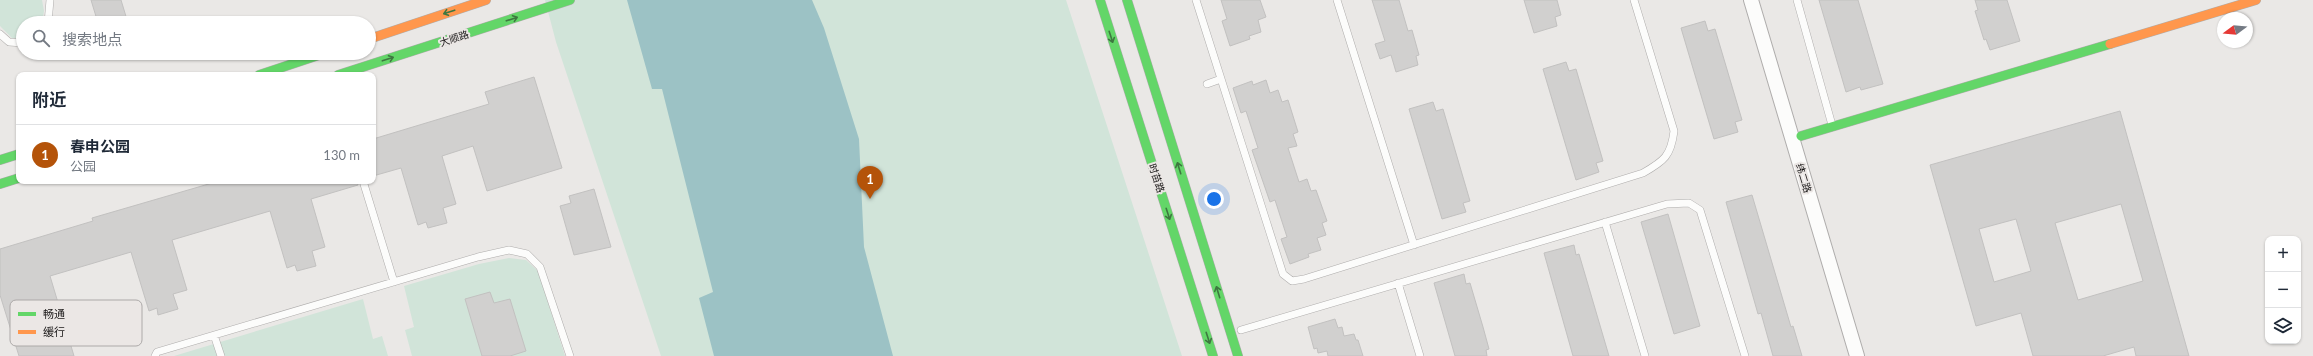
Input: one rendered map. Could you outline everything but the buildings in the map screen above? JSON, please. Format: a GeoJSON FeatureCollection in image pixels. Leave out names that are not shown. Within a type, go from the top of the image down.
{"type":"FeatureCollection","features":[{"type":"Feature","properties":{"kind":"street"},"geometry":{"type":"LineString","coordinates":[[376,37],[486,0]]}},
{"type":"Feature","properties":{"kind":"street","name":"大顺路"},"geometry":{"type":"LineString","coordinates":[[347,72],[570,0]]}},
{"type":"Feature","properties":{"kind":"street","name":"时苗路"},"geometry":{"type":"LineString","coordinates":[[1100,0],[1214,356]]}},
{"type":"Feature","properties":{"kind":"street"},"geometry":{"type":"LineString","coordinates":[[1127,0],[1238,356]]}},
{"type":"Feature","properties":{"kind":"street","name":"纬二路"},"geometry":{"type":"LineString","coordinates":[[1751,0],[1857,356]]}},
{"type":"Feature","properties":{"kind":"street"},"geometry":{"type":"LineString","coordinates":[[1802,136],[2256,0]]}},
{"type":"Feature","properties":{"kind":"street"},"geometry":{"type":"LineString","coordinates":[[268,72],[305,60]]}},
{"type":"Feature","properties":{"kind":"street"},"geometry":{"type":"LineString","coordinates":[[0,160],[16,155]]}},
{"type":"Feature","properties":{"kind":"street"},"geometry":{"type":"LineString","coordinates":[[0,184],[16,179]]}},
{"type":"Feature","properties":{"kind":"lane"},"geometry":{"type":"LineString","coordinates":[[49,16],[50,0]]}},
{"type":"Feature","properties":{"kind":"lane"},"geometry":{"type":"LineString","coordinates":[[1196,0],[1283,274],[1292,281],[1304,279],[1643,173],[1662,162],[1672,147],[1674,131],[1634,0]]}},
{"type":"Feature","properties":{"kind":"lane"},"geometry":{"type":"LineString","coordinates":[[1337,0],[1414,245]]}},
{"type":"Feature","properties":{"kind":"lane"},"geometry":{"type":"LineString","coordinates":[[1797,0],[1833,127]]}},
{"type":"Feature","properties":{"kind":"lane"},"geometry":{"type":"LineString","coordinates":[[0,34],[9,42],[16,42]]}},
{"type":"Feature","properties":{"kind":"lane"},"geometry":{"type":"LineString","coordinates":[[1207,84],[1221,79]]}},
{"type":"Feature","properties":{"kind":"lane"},"geometry":{"type":"LineString","coordinates":[[364,184],[394,282]]}},
{"type":"Feature","properties":{"kind":"lane"},"geometry":{"type":"LineString","coordinates":[[1241,330],[1667,204],[1689,203],[1700,210],[1745,356]]}},
{"type":"Feature","properties":{"kind":"lane"},"geometry":{"type":"LineString","coordinates":[[1605,222],[1645,356]]}},
{"type":"Feature","properties":{"kind":"lane"},"geometry":{"type":"LineString","coordinates":[[155,356],[157,352],[478,256],[509,250],[527,254],[540,267],[570,356]]}},
{"type":"Feature","properties":{"kind":"lane"},"geometry":{"type":"LineString","coordinates":[[1398,283],[1420,356]]}},
{"type":"Feature","properties":{"kind":"lane"},"geometry":{"type":"LineString","coordinates":[[214,335],[221,356]]}},
{"type":"Feature","properties":{"kind":"green space"},"geometry":{"type":"Polygon","coordinates":[[[0,0],[42,0],[43,16],[16,16],[16,38],[12,38],[0,26],[0,0]]]}},
{"type":"Feature","properties":{"kind":"green space"},"geometry":{"type":"Polygon","coordinates":[[[545,0],[1066,0],[1182,356],[661,356],[556,42],[545,0]]]}},
{"type":"Feature","properties":{"kind":"green space"},"geometry":{"type":"Polygon","coordinates":[[[509,258],[526,260],[538,271],[565,356],[412,356],[405,330],[414,327],[404,286],[479,264],[509,258]]]}},
{"type":"Feature","properties":{"kind":"green space"},"geometry":{"type":"Polygon","coordinates":[[[363,299],[373,339],[382,336],[388,356],[174,356],[363,299]]]}},
{"type":"Feature","properties":{"kind":"water"},"geometry":{"type":"Polygon","coordinates":[[[627,0],[812,0],[824,28],[859,139],[864,247],[893,356],[714,356],[699,298],[713,292],[662,89],[652,89],[627,0]]]}},
{"type":"Feature","properties":{"kind":"traffic: fast"},"geometry":{"type":"LineString","coordinates":[[347,72],[570,0]]}},
{"type":"Feature","properties":{"kind":"traffic: fast"},"geometry":{"type":"LineString","coordinates":[[1100,0],[1213,356]]}},
{"type":"Feature","properties":{"kind":"traffic: fast"},"geometry":{"type":"LineString","coordinates":[[1127,0],[1238,356]]}},
{"type":"Feature","properties":{"kind":"traffic: fast"},"geometry":{"type":"LineString","coordinates":[[1801,136],[2110,44]]}},
{"type":"Feature","properties":{"kind":"traffic: fast"},"geometry":{"type":"LineString","coordinates":[[268,72],[304,60]]}},
{"type":"Feature","properties":{"kind":"traffic: fast"},"geometry":{"type":"LineString","coordinates":[[0,160],[16,155]]}},
{"type":"Feature","properties":{"kind":"traffic: fast"},"geometry":{"type":"LineString","coordinates":[[0,184],[16,179]]}},
{"type":"Feature","properties":{"kind":"traffic: slow"},"geometry":{"type":"LineString","coordinates":[[376,37],[486,0]]}},
{"type":"Feature","properties":{"kind":"traffic: slow"},"geometry":{"type":"LineString","coordinates":[[2110,44],[2256,0]]}},
{"type":"Feature","properties":{"kind":"place","name":"春申公园"},"geometry":{"type":"Point","coordinates":[870,199]}}]}
